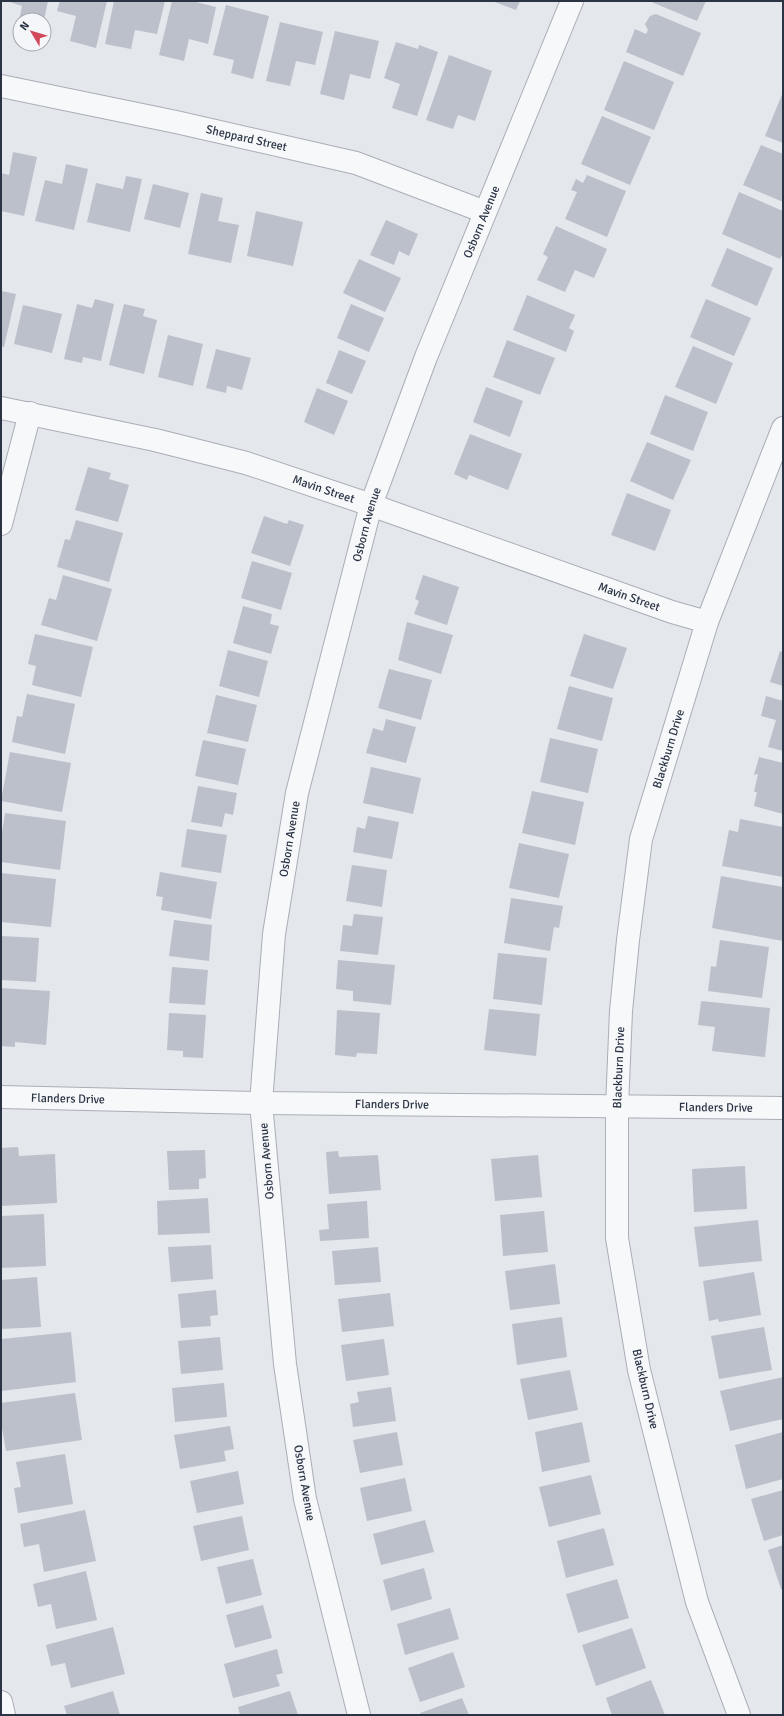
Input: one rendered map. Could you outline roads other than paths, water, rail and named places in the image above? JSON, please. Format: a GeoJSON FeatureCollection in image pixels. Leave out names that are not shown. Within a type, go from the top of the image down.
{"type":"FeatureCollection","features":[{"type":"Feature","properties":{"kind":"street","name":"Osborn Avenue"},"geometry":{"type":"LineString","coordinates":[[358,1715],[305,1499],[285,1364],[261,1103],[274,934],[297,793],[371,505],[426,357],[572,1]]}},
{"type":"Feature","properties":{"kind":"street","name":"Sheppard Street"},"geometry":{"type":"LineString","coordinates":[[1,86],[176,122],[356,163],[485,212]]}},
{"type":"Feature","properties":{"kind":"street","name":"Mavin Street"},"geometry":{"type":"LineString","coordinates":[[1,408],[155,440],[246,463],[371,505],[672,612],[707,622]]}},
{"type":"Feature","properties":{"kind":"street"},"geometry":{"type":"LineString","coordinates":[[1,524],[30,413]]}},
{"type":"Feature","properties":{"kind":"street","name":"Blackburn Drive"},"geometry":{"type":"LineString","coordinates":[[740,1715],[696,1602],[639,1370],[617,1238],[617,1107],[621,1011],[628,940],[641,839],[707,622],[783,428]]}},
{"type":"Feature","properties":{"kind":"street","name":"Flanders Drive"},"geometry":{"type":"LineString","coordinates":[[1,1097],[261,1103],[783,1108]]}},
{"type":"Feature","properties":{"kind":"street"},"geometry":{"type":"LineString","coordinates":[[1,1702],[4,1715]]}}]}
